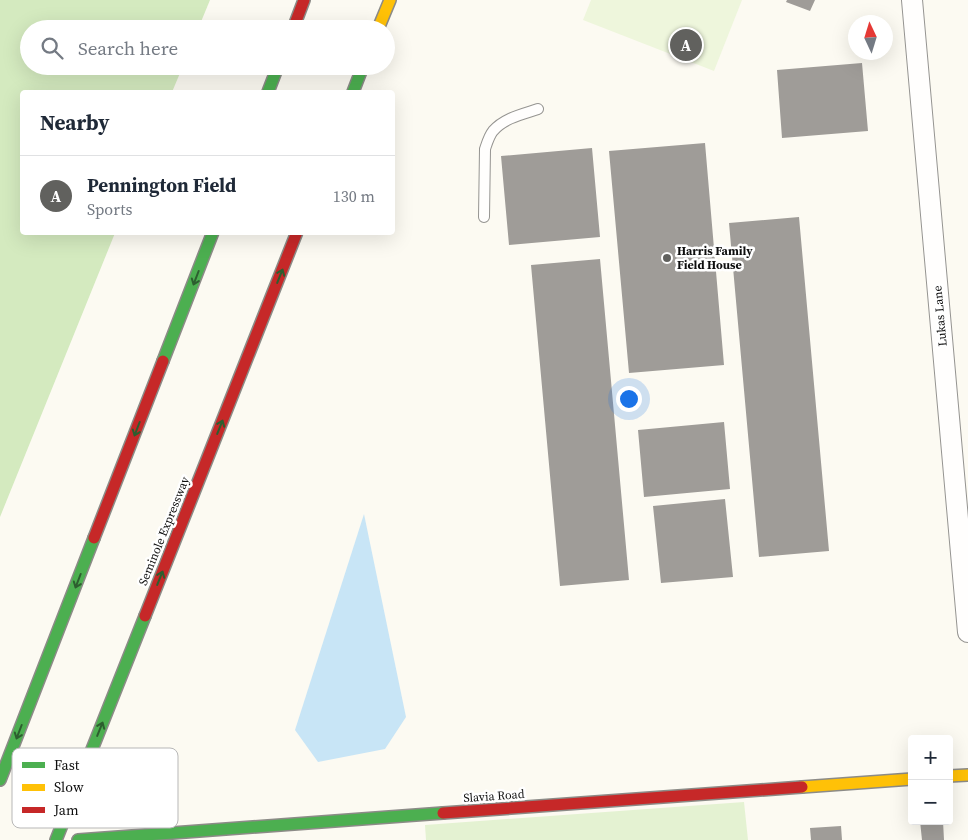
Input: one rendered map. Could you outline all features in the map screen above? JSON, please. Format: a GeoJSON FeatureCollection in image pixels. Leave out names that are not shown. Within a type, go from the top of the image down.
{"type":"FeatureCollection","features":[{"type":"Feature","properties":{"kind":"main road"},"geometry":{"type":"LineString","coordinates":[[296,20],[304,0]]}},
{"type":"Feature","properties":{"kind":"main road"},"geometry":{"type":"LineString","coordinates":[[382,20],[390,0]]}},
{"type":"Feature","properties":{"kind":"main road"},"geometry":{"type":"LineString","coordinates":[[269,90],[275,75]]}},
{"type":"Feature","properties":{"kind":"main road"},"geometry":{"type":"LineString","coordinates":[[354,90],[360,75]]}},
{"type":"Feature","properties":{"kind":"main road"},"geometry":{"type":"LineString","coordinates":[[12,748],[212,235]]}},
{"type":"Feature","properties":{"kind":"main road","name":"Seminole Expressway"},"geometry":{"type":"LineString","coordinates":[[93,748],[296,235]]}},
{"type":"Feature","properties":{"kind":"main road"},"geometry":{"type":"LineString","coordinates":[[0,780],[12,749]]}},
{"type":"Feature","properties":{"kind":"main road"},"geometry":{"type":"LineString","coordinates":[[953,776],[968,774]]}},
{"type":"Feature","properties":{"kind":"main road","name":"Slavia Road"},"geometry":{"type":"LineString","coordinates":[[78,840],[908,779]]}},
{"type":"Feature","properties":{"kind":"main road","name":"Seminole Expressway"},"geometry":{"type":"LineString","coordinates":[[56,840],[61,828]]}},
{"type":"Feature","properties":{"kind":"street","name":"Lukas Lane"},"geometry":{"type":"LineString","coordinates":[[912,0],[968,632]]}},
{"type":"Feature","properties":{"kind":"lane"},"geometry":{"type":"LineString","coordinates":[[484,217],[485,149],[488,139],[494,130],[504,122],[538,109]]}},
{"type":"Feature","properties":{"kind":"green space"},"geometry":{"type":"Polygon","coordinates":[[[0,0],[210,0],[202,20],[20,20],[20,75],[179,75],[173,90],[20,90],[20,235],[114,235],[0,517],[0,0]]]}},
{"type":"Feature","properties":{"kind":"green space"},"geometry":{"type":"Polygon","coordinates":[[[591,0],[742,0],[714,71],[583,20],[591,0]]]}},
{"type":"Feature","properties":{"kind":"green space"},"geometry":{"type":"Polygon","coordinates":[[[744,802],[748,840],[426,840],[425,825],[744,802]]]}},
{"type":"Feature","properties":{"kind":"water"},"geometry":{"type":"Polygon","coordinates":[[[364,514],[406,717],[385,749],[318,762],[295,730],[364,514]]]}},
{"type":"Feature","properties":{"kind":"building"},"geometry":{"type":"Polygon","coordinates":[[[787,0],[815,0],[810,11],[786,2],[787,0]]]}},
{"type":"Feature","properties":{"kind":"building"},"geometry":{"type":"Polygon","coordinates":[[[862,63],[868,131],[782,138],[777,70],[862,63]]]}},
{"type":"Feature","properties":{"kind":"building","name":"Harris Family Field House"},"geometry":{"type":"Polygon","coordinates":[[[705,143],[724,365],[629,373],[609,151],[705,143]]]}},
{"type":"Feature","properties":{"kind":"building"},"geometry":{"type":"Polygon","coordinates":[[[592,148],[600,237],[509,245],[501,156],[592,148]]]}},
{"type":"Feature","properties":{"kind":"building"},"geometry":{"type":"Polygon","coordinates":[[[799,217],[829,551],[759,557],[729,223],[799,217]]]}},
{"type":"Feature","properties":{"kind":"building"},"geometry":{"type":"Polygon","coordinates":[[[600,259],[629,580],[560,586],[531,265],[600,259]]]}},
{"type":"Feature","properties":{"kind":"building"},"geometry":{"type":"Polygon","coordinates":[[[724,422],[730,489],[644,497],[638,430],[724,422]]]}},
{"type":"Feature","properties":{"kind":"building"},"geometry":{"type":"Polygon","coordinates":[[[725,499],[733,577],[661,583],[653,506],[725,499]]]}},
{"type":"Feature","properties":{"kind":"building"},"geometry":{"type":"Polygon","coordinates":[[[920,825],[943,825],[944,840],[922,840],[920,825]]]}},
{"type":"Feature","properties":{"kind":"building"},"geometry":{"type":"Polygon","coordinates":[[[841,826],[842,840],[811,840],[810,828],[841,826]]]}},
{"type":"Feature","properties":{"kind":"traffic: fast"},"geometry":{"type":"LineString","coordinates":[[269,90],[275,75]]}},
{"type":"Feature","properties":{"kind":"traffic: fast"},"geometry":{"type":"LineString","coordinates":[[354,90],[360,75]]}},
{"type":"Feature","properties":{"kind":"traffic: fast"},"geometry":{"type":"LineString","coordinates":[[163,361],[212,235]]}},
{"type":"Feature","properties":{"kind":"traffic: fast"},"geometry":{"type":"LineString","coordinates":[[12,748],[94,538]]}},
{"type":"Feature","properties":{"kind":"traffic: fast"},"geometry":{"type":"LineString","coordinates":[[93,748],[145,616]]}},
{"type":"Feature","properties":{"kind":"traffic: fast"},"geometry":{"type":"LineString","coordinates":[[0,780],[12,749]]}},
{"type":"Feature","properties":{"kind":"traffic: fast"},"geometry":{"type":"LineString","coordinates":[[78,840],[443,813]]}},
{"type":"Feature","properties":{"kind":"traffic: fast"},"geometry":{"type":"LineString","coordinates":[[56,840],[61,828]]}},
{"type":"Feature","properties":{"kind":"traffic: slow"},"geometry":{"type":"LineString","coordinates":[[382,20],[390,0]]}},
{"type":"Feature","properties":{"kind":"traffic: slow"},"geometry":{"type":"LineString","coordinates":[[953,776],[968,775]]}},
{"type":"Feature","properties":{"kind":"traffic: slow"},"geometry":{"type":"LineString","coordinates":[[802,787],[908,779]]}},
{"type":"Feature","properties":{"kind":"traffic: jam"},"geometry":{"type":"LineString","coordinates":[[296,20],[304,0]]}},
{"type":"Feature","properties":{"kind":"traffic: jam"},"geometry":{"type":"LineString","coordinates":[[145,616],[296,235]]}},
{"type":"Feature","properties":{"kind":"traffic: jam"},"geometry":{"type":"LineString","coordinates":[[94,538],[163,361]]}},
{"type":"Feature","properties":{"kind":"traffic: jam"},"geometry":{"type":"LineString","coordinates":[[443,813],[802,787]]}},
{"type":"Feature","properties":{"kind":"place","name":"Pennington Field"},"geometry":{"type":"Point","coordinates":[686,45]}},
{"type":"Feature","properties":{"kind":"place","name":"Harris Family Field House"},"geometry":{"type":"Point","coordinates":[667,258]}}]}
